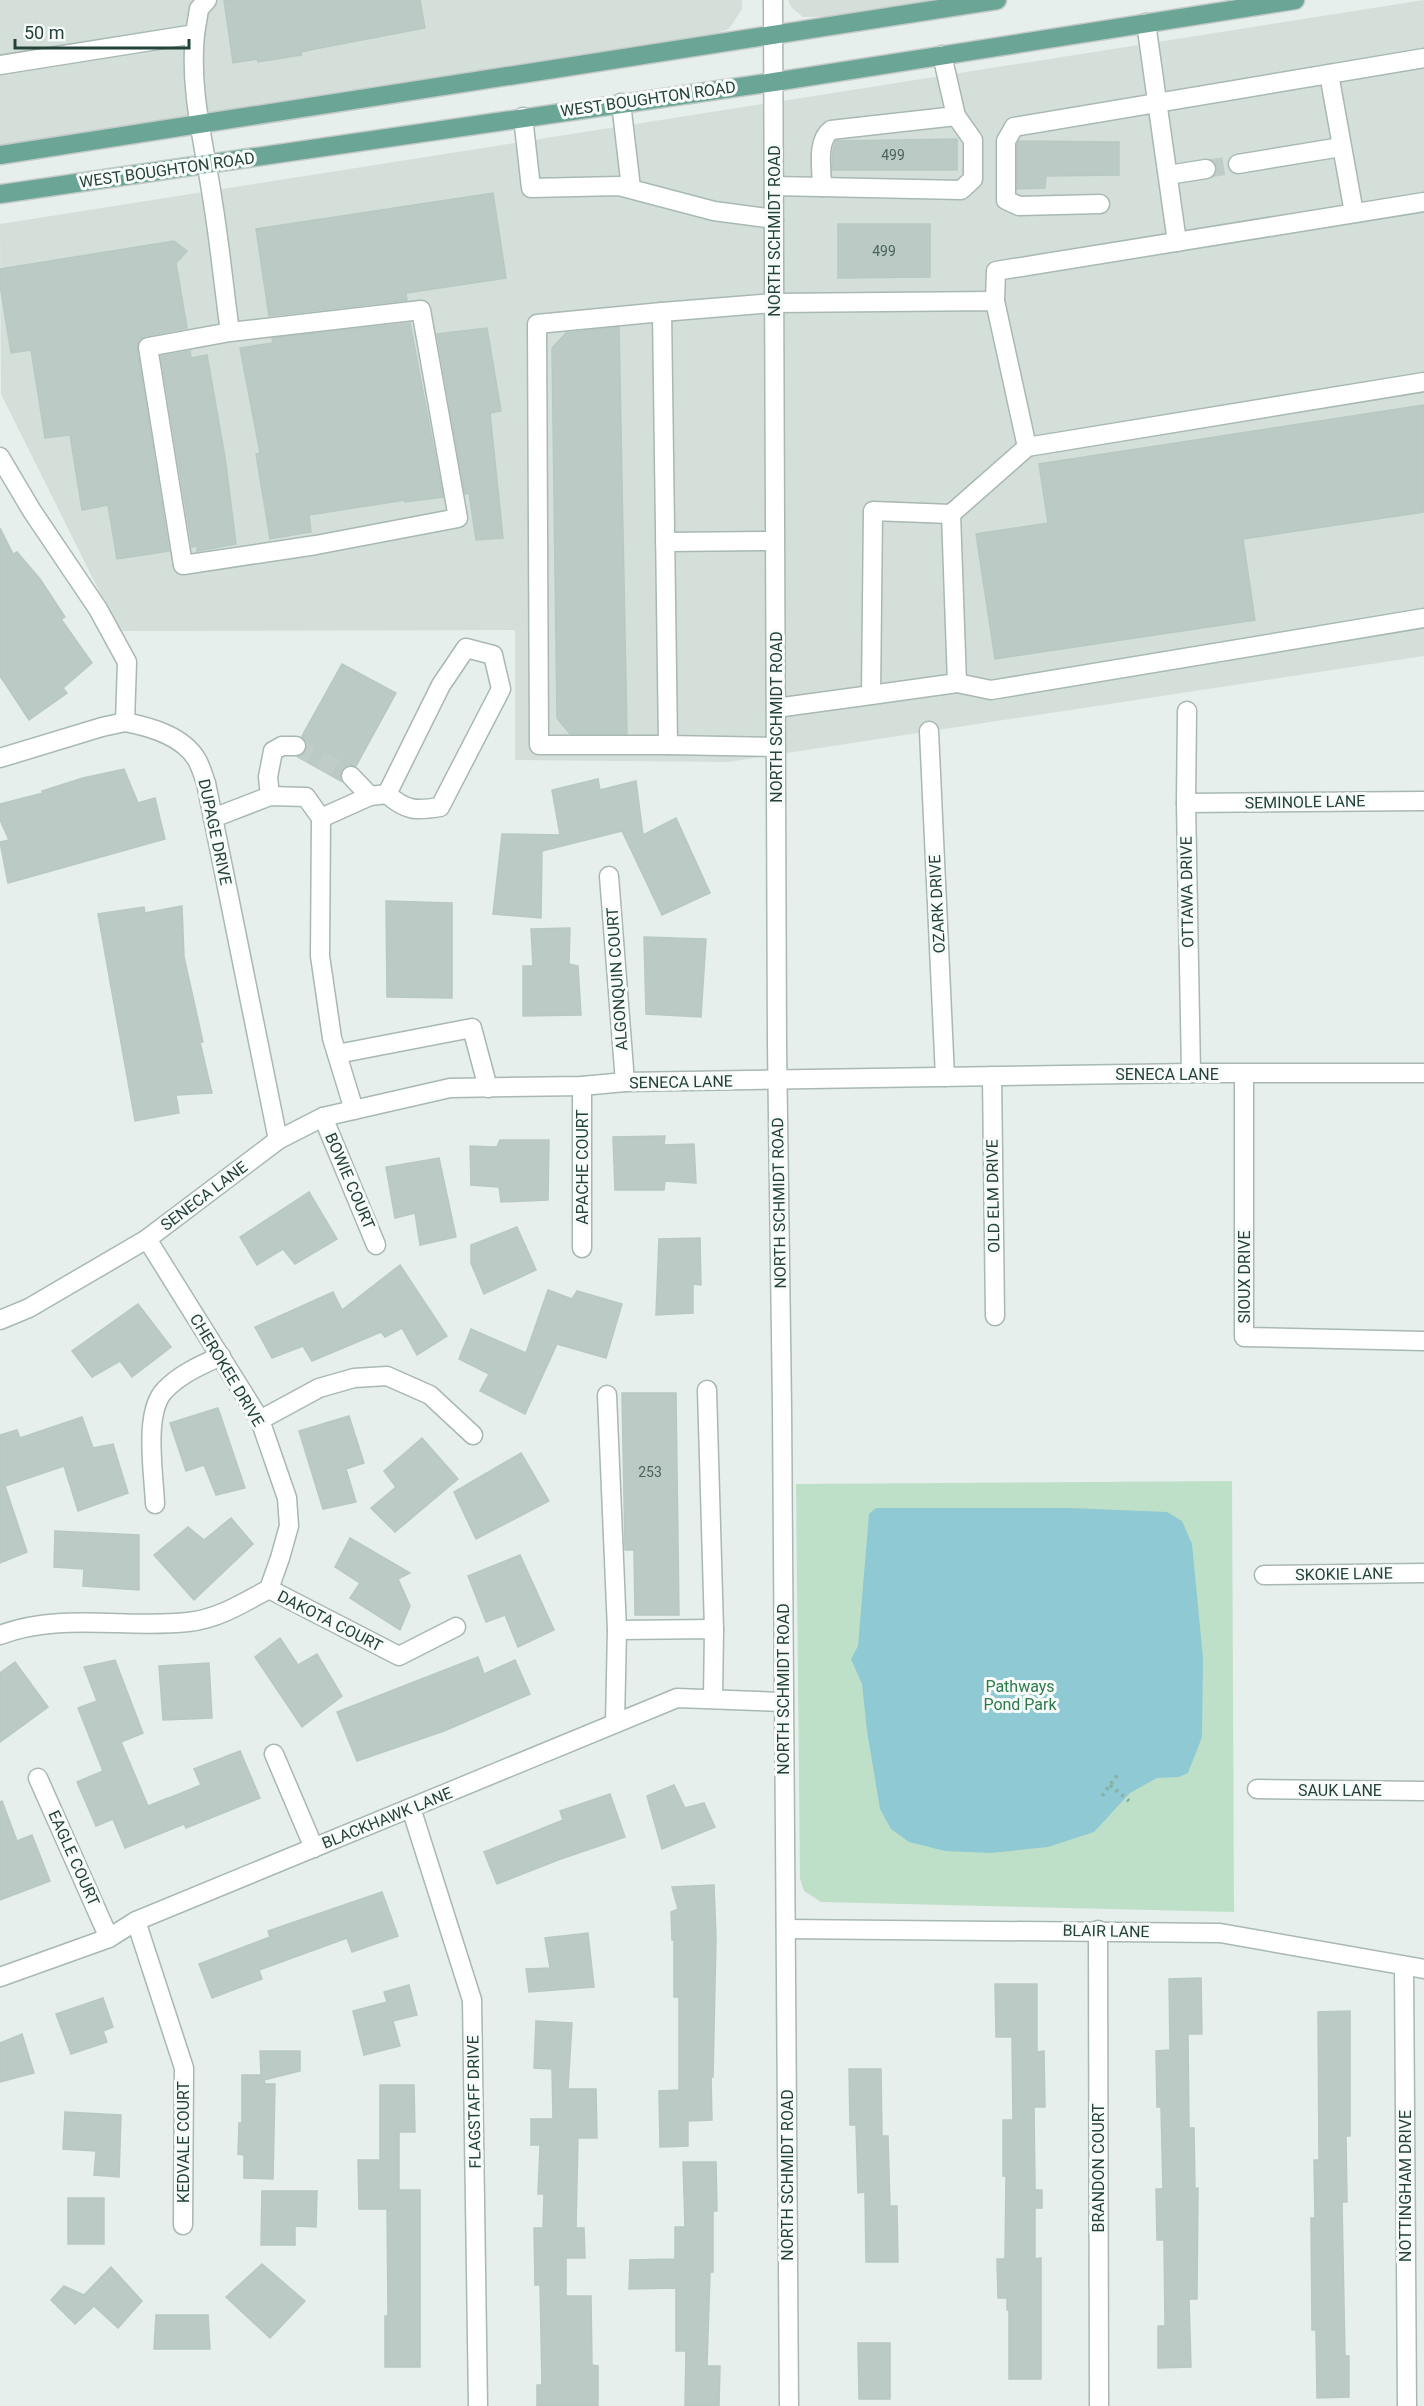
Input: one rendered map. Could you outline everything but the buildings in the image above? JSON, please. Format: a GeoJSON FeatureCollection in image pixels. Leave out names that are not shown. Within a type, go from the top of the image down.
{"type":"FeatureCollection","features":[{"type":"Feature","properties":{"kind":"main road"},"geometry":{"type":"LineString","coordinates":[[0,155],[773,36],[958,3],[997,0]]}},
{"type":"Feature","properties":{"kind":"main road","name":"WEST BOUGHTON ROAD"},"geometry":{"type":"LineString","coordinates":[[0,194],[774,82],[1295,0]]}},
{"type":"Feature","properties":{"kind":"street"},"geometry":{"type":"LineString","coordinates":[[207,0],[199,9],[192,63],[230,332]]}},
{"type":"Feature","properties":{"kind":"street","name":"NORTH SCHMIDT ROAD"},"geometry":{"type":"LineString","coordinates":[[773,0],[777,1081],[782,1408],[789,2406]]}},
{"type":"Feature","properties":{"kind":"street"},"geometry":{"type":"LineString","coordinates":[[1146,23],[1157,101],[1175,174],[1178,242]]}},
{"type":"Feature","properties":{"kind":"street"},"geometry":{"type":"LineString","coordinates":[[0,65],[195,34]]}},
{"type":"Feature","properties":{"kind":"street"},"geometry":{"type":"LineString","coordinates":[[774,186],[961,190],[974,179],[973,140],[956,116],[942,55]]}},
{"type":"Feature","properties":{"kind":"street"},"geometry":{"type":"LineString","coordinates":[[1100,204],[1019,206],[1006,200],[1006,141],[1014,127],[1157,101],[1424,58]]}},
{"type":"Feature","properties":{"kind":"street"},"geometry":{"type":"LineString","coordinates":[[1329,74],[1354,213]]}},
{"type":"Feature","properties":{"kind":"street"},"geometry":{"type":"LineString","coordinates":[[621,103],[631,188]]}},
{"type":"Feature","properties":{"kind":"street"},"geometry":{"type":"LineString","coordinates":[[822,187],[822,146],[824,135],[831,130],[956,116]]}},
{"type":"Feature","properties":{"kind":"street"},"geometry":{"type":"LineString","coordinates":[[523,117],[531,188],[619,186],[714,211],[774,219]]}},
{"type":"Feature","properties":{"kind":"street"},"geometry":{"type":"LineString","coordinates":[[1238,164],[1258,151],[1275,158],[1341,147]]}},
{"type":"Feature","properties":{"kind":"street"},"geometry":{"type":"LineString","coordinates":[[1175,174],[1192,161],[1207,169]]}},
{"type":"Feature","properties":{"kind":"street"},"geometry":{"type":"LineString","coordinates":[[1027,447],[995,301],[996,271],[1424,202]]}},
{"type":"Feature","properties":{"kind":"street"},"geometry":{"type":"LineString","coordinates":[[776,747],[539,745],[537,324],[774,303],[995,301]]}},
{"type":"Feature","properties":{"kind":"street"},"geometry":{"type":"LineString","coordinates":[[421,310],[458,518],[316,545],[183,565],[148,347],[230,332],[421,310]]}},
{"type":"Feature","properties":{"kind":"street"},"geometry":{"type":"LineString","coordinates":[[662,312],[668,745]]}},
{"type":"Feature","properties":{"kind":"street"},"geometry":{"type":"LineString","coordinates":[[871,695],[873,511],[951,514],[1027,447],[1424,382]]}},
{"type":"Feature","properties":{"kind":"street"},"geometry":{"type":"LineString","coordinates":[[0,457],[32,511],[98,609],[127,662],[126,722],[0,758]]}},
{"type":"Feature","properties":{"kind":"street"},"geometry":{"type":"LineString","coordinates":[[951,514],[957,683]]}},
{"type":"Feature","properties":{"kind":"street"},"geometry":{"type":"LineString","coordinates":[[665,542],[775,541]]}},
{"type":"Feature","properties":{"kind":"street"},"geometry":{"type":"LineString","coordinates":[[776,708],[957,683],[991,690],[1424,618]]}},
{"type":"Feature","properties":{"kind":"street"},"geometry":{"type":"LineString","coordinates":[[321,818],[379,795],[441,685],[466,648],[493,655],[501,689],[440,807],[416,811],[379,795],[351,776]]}},
{"type":"Feature","properties":{"kind":"street","name":"OTTAWA DRIVE"},"geometry":{"type":"LineString","coordinates":[[1187,711],[1186,803],[1191,1073]]}},
{"type":"Feature","properties":{"kind":"street","name":"DUPAGE DRIVE"},"geometry":{"type":"LineString","coordinates":[[126,722],[153,728],[180,743],[196,759],[206,783],[278,1140]]}},
{"type":"Feature","properties":{"kind":"street","name":"OZARK DRIVE"},"geometry":{"type":"LineString","coordinates":[[929,732],[945,1077]]}},
{"type":"Feature","properties":{"kind":"street"},"geometry":{"type":"LineString","coordinates":[[270,796],[268,777],[273,751],[282,746],[296,746]]}},
{"type":"Feature","properties":{"kind":"street"},"geometry":{"type":"LineString","coordinates":[[213,818],[270,796],[306,797],[321,818],[321,956],[332,1038],[354,1110]]}},
{"type":"Feature","properties":{"kind":"street","name":"SEMINOLE LANE"},"geometry":{"type":"LineString","coordinates":[[1186,803],[1424,801]]}},
{"type":"Feature","properties":{"kind":"street","name":"ALGONQUIN COURT"},"geometry":{"type":"LineString","coordinates":[[609,876],[625,1082]]}},
{"type":"Feature","properties":{"kind":"street"},"geometry":{"type":"LineString","coordinates":[[337,1054],[472,1028],[488,1088]]}},
{"type":"Feature","properties":{"kind":"street","name":"SENECA LANE"},"geometry":{"type":"LineString","coordinates":[[0,1320],[29,1308],[147,1239],[278,1140],[323,1118],[450,1089],[582,1086],[625,1082],[1191,1073],[1424,1073]]}},
{"type":"Feature","properties":{"kind":"street","name":"SIOUX DRIVE"},"geometry":{"type":"LineString","coordinates":[[1244,1074],[1244,1337],[1424,1341]]}},
{"type":"Feature","properties":{"kind":"street","name":"OLD ELM DRIVE"},"geometry":{"type":"LineString","coordinates":[[992,1076],[994,1316]]}},
{"type":"Feature","properties":{"kind":"street","name":"APACHE COURT"},"geometry":{"type":"LineString","coordinates":[[582,1086],[582,1248]]}},
{"type":"Feature","properties":{"kind":"street","name":"BOWIE COURT"},"geometry":{"type":"LineString","coordinates":[[323,1118],[376,1245]]}},
{"type":"Feature","properties":{"kind":"street","name":"CHEROKEE DRIVE"},"geometry":{"type":"LineString","coordinates":[[147,1239],[260,1420],[287,1498],[289,1526],[269,1589]]}},
{"type":"Feature","properties":{"kind":"street"},"geometry":{"type":"LineString","coordinates":[[154,1504],[152,1421],[155,1406],[164,1391],[184,1374],[221,1356]]}},
{"type":"Feature","properties":{"kind":"street"},"geometry":{"type":"LineString","coordinates":[[260,1420],[319,1388],[354,1378],[387,1376],[430,1395],[473,1435]]}},
{"type":"Feature","properties":{"kind":"street"},"geometry":{"type":"LineString","coordinates":[[707,1390],[714,1629],[713,1699]]}},
{"type":"Feature","properties":{"kind":"street"},"geometry":{"type":"LineString","coordinates":[[607,1395],[617,1630],[615,1723]]}},
{"type":"Feature","properties":{"kind":"street","name":"SKOKIE LANE"},"geometry":{"type":"LineString","coordinates":[[1264,1575],[1424,1573]]}},
{"type":"Feature","properties":{"kind":"street"},"geometry":{"type":"LineString","coordinates":[[0,1635],[44,1625],[188,1622],[223,1614],[269,1589]]}},
{"type":"Feature","properties":{"kind":"street","name":"DAKOTA COURT"},"geometry":{"type":"LineString","coordinates":[[269,1589],[399,1656],[456,1627]]}},
{"type":"Feature","properties":{"kind":"street"},"geometry":{"type":"LineString","coordinates":[[617,1630],[714,1629]]}},
{"type":"Feature","properties":{"kind":"street","name":"BLACKHAWK LANE"},"geometry":{"type":"LineString","coordinates":[[0,1977],[110,1938],[136,1921],[677,1698],[783,1702]]}},
{"type":"Feature","properties":{"kind":"street"},"geometry":{"type":"LineString","coordinates":[[274,1754],[314,1848]]}},
{"type":"Feature","properties":{"kind":"street","name":"EAGLE COURT"},"geometry":{"type":"LineString","coordinates":[[38,1778],[110,1938]]}},
{"type":"Feature","properties":{"kind":"street","name":"SAUK LANE"},"geometry":{"type":"LineString","coordinates":[[1257,1790],[1424,1791]]}},
{"type":"Feature","properties":{"kind":"street","name":"FLAGSTAFF DRIVE"},"geometry":{"type":"LineString","coordinates":[[411,1808],[472,2000],[478,2406]]}},
{"type":"Feature","properties":{"kind":"street","name":"KEDVALE COURT"},"geometry":{"type":"LineString","coordinates":[[136,1921],[184,2068],[183,2225]]}},
{"type":"Feature","properties":{"kind":"street","name":"BLAIR LANE"},"geometry":{"type":"LineString","coordinates":[[786,1929],[1098,1930],[1220,1933],[1424,1969]]}},
{"type":"Feature","properties":{"kind":"street","name":"BRANDON COURT"},"geometry":{"type":"LineString","coordinates":[[1098,1930],[1099,2406]]}},
{"type":"Feature","properties":{"kind":"street","name":"NOTTINGHAM DRIVE"},"geometry":{"type":"LineString","coordinates":[[1404,1966],[1407,2406]]}},
{"type":"Feature","properties":{"kind":"path"},"geometry":{"type":"LineString","coordinates":[[1102,1796],[1118,1774]]}},
{"type":"Feature","properties":{"kind":"path"},"geometry":{"type":"LineString","coordinates":[[1110,1785],[1130,1801]]}},
{"type":"Feature","properties":{"kind":"shaded area"},"geometry":{"type":"Polygon","coordinates":[[[0,0],[742,0],[742,9],[729,29],[709,36],[0,145],[0,0]]]}},
{"type":"Feature","properties":{"kind":"shaded area"},"geometry":{"type":"Polygon","coordinates":[[[788,0],[937,0],[825,17],[803,17],[791,7],[788,0]]]}},
{"type":"Feature","properties":{"kind":"shaded area"},"geometry":{"type":"Polygon","coordinates":[[[1424,0],[1424,656],[728,762],[515,760],[515,630],[119,631],[1,394],[0,224],[1424,0]]]}},
{"type":"Feature","properties":{"kind":"green space","name":"Pathways Pond Park"},"geometry":{"type":"Polygon","coordinates":[[[1232,1481],[1234,1912],[821,1902],[804,1891],[800,1879],[796,1484],[1232,1481]]]}},
{"type":"Feature","properties":{"kind":"water"},"geometry":{"type":"Polygon","coordinates":[[[876,1508],[1070,1508],[1167,1512],[1182,1521],[1192,1544],[1203,1658],[1202,1737],[1188,1773],[1179,1777],[1157,1778],[1130,1793],[1094,1832],[1048,1847],[991,1853],[945,1851],[909,1842],[891,1829],[880,1809],[862,1684],[851,1659],[858,1646],[869,1514],[876,1508]]]}},
{"type":"Feature","properties":{"kind":"tunnel"},"geometry":{"type":"LineString","coordinates":[[1206,169],[1238,164]]}},
{"type":"Feature","properties":{"kind":"tunnel"},"geometry":{"type":"LineString","coordinates":[[296,746],[351,776]]}}]}
